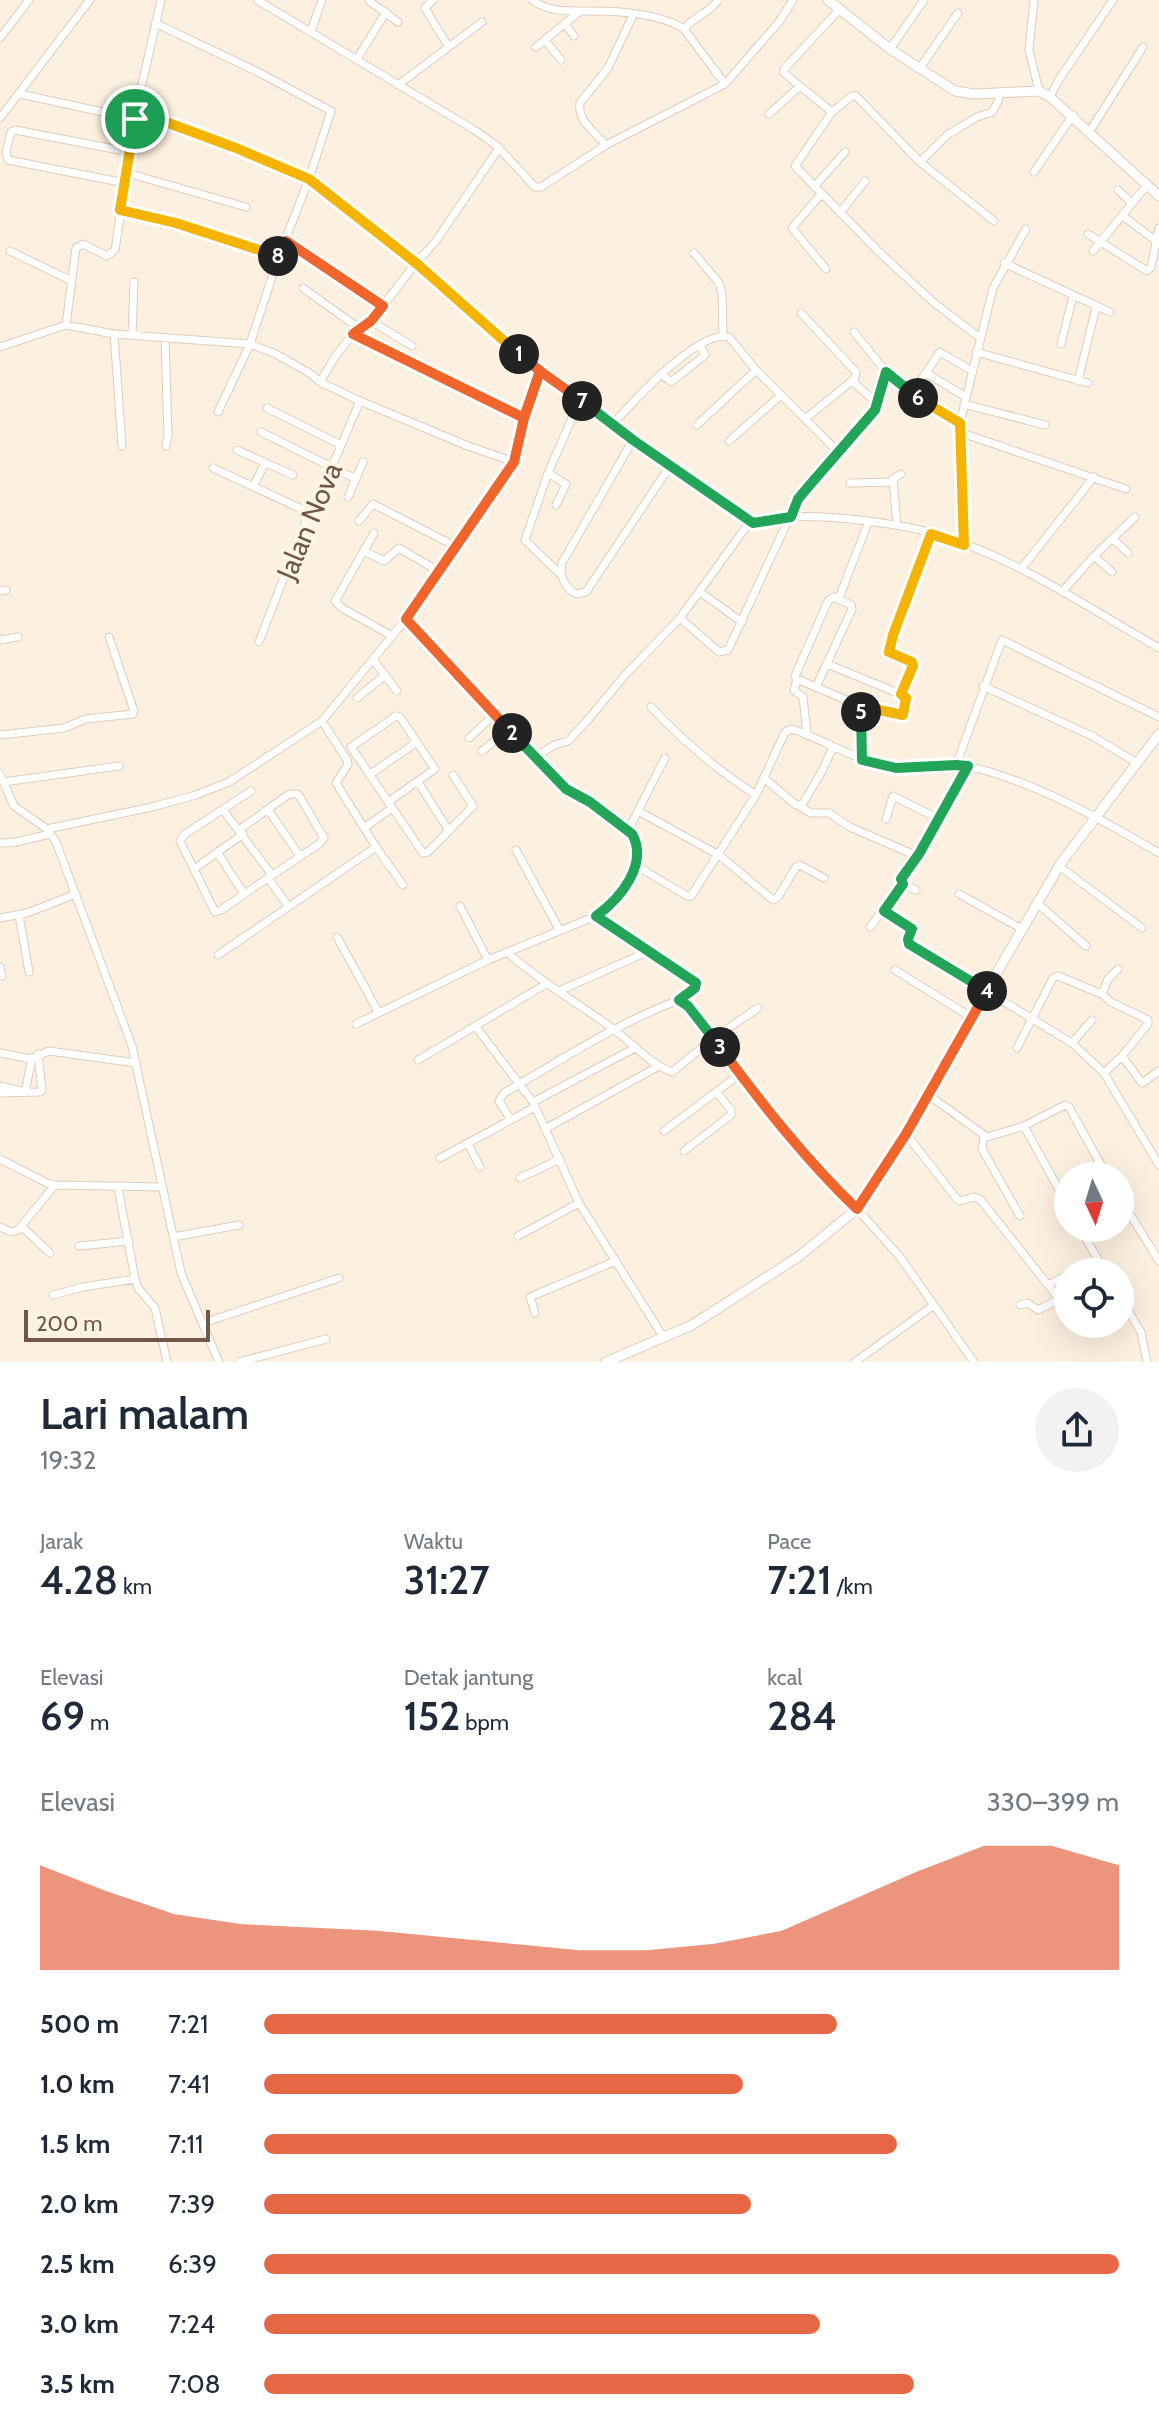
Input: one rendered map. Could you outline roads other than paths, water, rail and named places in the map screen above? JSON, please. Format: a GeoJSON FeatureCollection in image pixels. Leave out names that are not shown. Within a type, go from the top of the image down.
{"type":"FeatureCollection","features":[{"type":"Feature","properties":{"kind":"street"},"geometry":{"type":"LineString","coordinates":[[0,38],[29,0]]}},
{"type":"Feature","properties":{"kind":"street"},"geometry":{"type":"LineString","coordinates":[[0,118],[90,0]]}},
{"type":"Feature","properties":{"kind":"street"},"geometry":{"type":"LineString","coordinates":[[66,325],[70,280],[79,245],[83,244],[103,255],[112,255],[115,250],[136,115],[161,0]]}},
{"type":"Feature","properties":{"kind":"street"},"geometry":{"type":"LineString","coordinates":[[257,0],[268,3],[476,131],[499,148],[535,187],[541,187],[606,145],[725,84],[779,22],[793,0]]}},
{"type":"Feature","properties":{"kind":"street"},"geometry":{"type":"LineString","coordinates":[[311,31],[322,0]]}},
{"type":"Feature","properties":{"kind":"street"},"geometry":{"type":"LineString","coordinates":[[433,0],[425,8],[448,46]]}},
{"type":"Feature","properties":{"kind":"street"},"geometry":{"type":"LineString","coordinates":[[532,0],[547,8],[659,18],[684,29],[725,84]]}},
{"type":"Feature","properties":{"kind":"street"},"geometry":{"type":"LineString","coordinates":[[684,29],[691,20],[710,11],[718,0]]}},
{"type":"Feature","properties":{"kind":"street"},"geometry":{"type":"LineString","coordinates":[[828,0],[890,49],[955,91],[974,94],[1039,91],[1050,97],[1159,196]]}},
{"type":"Feature","properties":{"kind":"street"},"geometry":{"type":"LineString","coordinates":[[890,49],[924,0]]}},
{"type":"Feature","properties":{"kind":"street"},"geometry":{"type":"LineString","coordinates":[[1034,0],[1029,50],[1039,91]]}},
{"type":"Feature","properties":{"kind":"street"},"geometry":{"type":"LineString","coordinates":[[1050,97],[1113,0]]}},
{"type":"Feature","properties":{"kind":"street"},"geometry":{"type":"LineString","coordinates":[[369,1],[398,22]]}},
{"type":"Feature","properties":{"kind":"street"},"geometry":{"type":"LineString","coordinates":[[832,112],[784,73],[784,69],[840,9]]}},
{"type":"Feature","properties":{"kind":"street"},"geometry":{"type":"LineString","coordinates":[[357,59],[386,12]]}},
{"type":"Feature","properties":{"kind":"street"},"geometry":{"type":"LineString","coordinates":[[536,47],[579,12]]}},
{"type":"Feature","properties":{"kind":"street"},"geometry":{"type":"LineString","coordinates":[[919,69],[958,13]]}},
{"type":"Feature","properties":{"kind":"street"},"geometry":{"type":"LineString","coordinates":[[606,145],[580,116],[580,103],[608,68],[633,15]]}},
{"type":"Feature","properties":{"kind":"street"},"geometry":{"type":"LineString","coordinates":[[398,85],[482,22]]}},
{"type":"Feature","properties":{"kind":"street"},"geometry":{"type":"LineString","coordinates":[[155,23],[331,111],[250,344],[218,412]]}},
{"type":"Feature","properties":{"kind":"street"},"geometry":{"type":"LineString","coordinates":[[565,24],[574,36]]}},
{"type":"Feature","properties":{"kind":"street"},"geometry":{"type":"LineString","coordinates":[[545,40],[561,60]]}},
{"type":"Feature","properties":{"kind":"street"},"geometry":{"type":"LineString","coordinates":[[1090,131],[1143,47]]}},
{"type":"Feature","properties":{"kind":"street"},"geometry":{"type":"LineString","coordinates":[[769,114],[800,86]]}},
{"type":"Feature","properties":{"kind":"street"},"geometry":{"type":"LineString","coordinates":[[920,162],[947,135],[992,112],[1000,92]]}},
{"type":"Feature","properties":{"kind":"street"},"geometry":{"type":"LineString","coordinates":[[20,94],[136,115],[236,148],[309,179],[416,263],[540,371],[749,523],[791,517],[897,525],[931,534],[1021,569],[1159,648]]}},
{"type":"Feature","properties":{"kind":"street"},"geometry":{"type":"LineString","coordinates":[[980,338],[933,302],[795,166],[832,112],[856,96],[920,162],[994,221]]}},
{"type":"Feature","properties":{"kind":"street"},"geometry":{"type":"LineString","coordinates":[[1034,172],[1073,115]]}},
{"type":"Feature","properties":{"kind":"street"},"geometry":{"type":"LineString","coordinates":[[125,183],[8,160],[6,152],[11,132],[15,130],[130,152]]}},
{"type":"Feature","properties":{"kind":"street"},"geometry":{"type":"LineString","coordinates":[[320,382],[335,357],[356,332],[371,321],[436,241],[499,148]]}},
{"type":"Feature","properties":{"kind":"street"},"geometry":{"type":"LineString","coordinates":[[814,187],[845,152]]}},
{"type":"Feature","properties":{"kind":"street"},"geometry":{"type":"LineString","coordinates":[[127,173],[246,207]]}},
{"type":"Feature","properties":{"kind":"street"},"geometry":{"type":"LineString","coordinates":[[840,213],[865,181]]}},
{"type":"Feature","properties":{"kind":"street"},"geometry":{"type":"LineString","coordinates":[[1093,251],[1147,185]]}},
{"type":"Feature","properties":{"kind":"street"},"geometry":{"type":"LineString","coordinates":[[1118,190],[1132,203]]}},
{"type":"Feature","properties":{"kind":"street"},"geometry":{"type":"LineString","coordinates":[[821,194],[792,228],[826,269]]}},
{"type":"Feature","properties":{"kind":"street"},"geometry":{"type":"LineString","coordinates":[[120,210],[176,223],[279,256]]}},
{"type":"Feature","properties":{"kind":"street"},"geometry":{"type":"LineString","coordinates":[[1123,216],[1156,241]]}},
{"type":"Feature","properties":{"kind":"street"},"geometry":{"type":"LineString","coordinates":[[1088,234],[1147,271],[1151,267],[1159,228]]}},
{"type":"Feature","properties":{"kind":"street"},"geometry":{"type":"LineString","coordinates":[[964,545],[960,428],[965,400],[993,288],[1004,263],[1026,229]]}},
{"type":"Feature","properties":{"kind":"street"},"geometry":{"type":"LineString","coordinates":[[286,241],[383,306]]}},
{"type":"Feature","properties":{"kind":"street"},"geometry":{"type":"LineString","coordinates":[[10,251],[70,280]]}},
{"type":"Feature","properties":{"kind":"street"},"geometry":{"type":"LineString","coordinates":[[694,253],[719,283],[723,335]]}},
{"type":"Feature","properties":{"kind":"street"},"geometry":{"type":"LineString","coordinates":[[1004,263],[1110,312]]}},
{"type":"Feature","properties":{"kind":"street"},"geometry":{"type":"LineString","coordinates":[[132,335],[134,282]]}},
{"type":"Feature","properties":{"kind":"street"},"geometry":{"type":"LineString","coordinates":[[303,288],[356,332],[524,418]]}},
{"type":"Feature","properties":{"kind":"street"},"geometry":{"type":"LineString","coordinates":[[1061,344],[1073,296]]}},
{"type":"Feature","properties":{"kind":"street"},"geometry":{"type":"LineString","coordinates":[[1078,381],[1096,307]]}},
{"type":"Feature","properties":{"kind":"street"},"geometry":{"type":"LineString","coordinates":[[801,313],[856,372],[853,380],[805,419]]}},
{"type":"Feature","properties":{"kind":"street"},"geometry":{"type":"LineString","coordinates":[[371,321],[412,346]]}},
{"type":"Feature","properties":{"kind":"street"},"geometry":{"type":"LineString","coordinates":[[0,347],[66,325],[114,334],[250,344],[276,354],[320,382],[360,401],[514,462]]}},
{"type":"Feature","properties":{"kind":"street"},"geometry":{"type":"LineString","coordinates":[[854,332],[886,372],[960,428],[1126,489]]}},
{"type":"Feature","properties":{"kind":"street"},"geometry":{"type":"LineString","coordinates":[[114,334],[122,446]]}},
{"type":"Feature","properties":{"kind":"street"},"geometry":{"type":"LineString","coordinates":[[612,425],[661,374],[671,382],[705,355],[700,345],[710,338],[723,335],[729,337],[756,370],[839,453]]}},
{"type":"Feature","properties":{"kind":"street"},"geometry":{"type":"LineString","coordinates":[[165,337],[166,446]]}},
{"type":"Feature","properties":{"kind":"street"},"geometry":{"type":"LineString","coordinates":[[912,394],[942,352],[972,371]]}},
{"type":"Feature","properties":{"kind":"street"},"geometry":{"type":"LineString","coordinates":[[976,352],[1088,383]]}},
{"type":"Feature","properties":{"kind":"street"},"geometry":{"type":"LineString","coordinates":[[697,425],[756,370]]}},
{"type":"Feature","properties":{"kind":"street"},"geometry":{"type":"LineString","coordinates":[[0,843],[16,842],[196,795],[229,782],[322,721],[406,619],[514,462],[524,418],[540,371]]}},
{"type":"Feature","properties":{"kind":"street"},"geometry":{"type":"LineString","coordinates":[[680,618],[722,654],[728,650],[798,499],[875,410],[886,372]]}},
{"type":"Feature","properties":{"kind":"street"},"geometry":{"type":"LineString","coordinates":[[926,373],[965,400],[1045,425]]}},
{"type":"Feature","properties":{"kind":"street"},"geometry":{"type":"LineString","coordinates":[[853,380],[877,403]]}},
{"type":"Feature","properties":{"kind":"street"},"geometry":{"type":"LineString","coordinates":[[729,441],[781,395]]}},
{"type":"Feature","properties":{"kind":"street"},"geometry":{"type":"LineString","coordinates":[[580,400],[548,473],[525,540],[560,574],[570,591],[576,594],[586,592],[670,466]]}},
{"type":"Feature","properties":{"kind":"street","name":"Jalan Nova"},"geometry":{"type":"LineString","coordinates":[[259,642],[310,510],[360,401]]}},
{"type":"Feature","properties":{"kind":"street"},"geometry":{"type":"LineString","coordinates":[[267,408],[341,445]]}},
{"type":"Feature","properties":{"kind":"street"},"geometry":{"type":"LineString","coordinates":[[261,432],[356,479]]}},
{"type":"Feature","properties":{"kind":"street"},"geometry":{"type":"LineString","coordinates":[[560,574],[562,563],[633,440]]}},
{"type":"Feature","properties":{"kind":"street"},"geometry":{"type":"LineString","coordinates":[[237,450],[293,475]]}},
{"type":"Feature","properties":{"kind":"street"},"geometry":{"type":"LineString","coordinates":[[348,497],[363,462]]}},
{"type":"Feature","properties":{"kind":"street"},"geometry":{"type":"LineString","coordinates":[[253,487],[265,463]]}},
{"type":"Feature","properties":{"kind":"street"},"geometry":{"type":"LineString","coordinates":[[213,468],[306,511],[310,510]]}},
{"type":"Feature","properties":{"kind":"street"},"geometry":{"type":"LineString","coordinates":[[548,473],[566,484],[556,505]]}},
{"type":"Feature","properties":{"kind":"street"},"geometry":{"type":"LineString","coordinates":[[897,525],[893,482],[895,476],[901,474]]}},
{"type":"Feature","properties":{"kind":"street"},"geometry":{"type":"LineString","coordinates":[[1021,569],[1036,546],[1094,477]]}},
{"type":"Feature","properties":{"kind":"street"},"geometry":{"type":"LineString","coordinates":[[850,483],[893,482]]}},
{"type":"Feature","properties":{"kind":"street"},"geometry":{"type":"LineString","coordinates":[[359,521],[369,505],[375,504],[455,546]]}},
{"type":"Feature","properties":{"kind":"street"},"geometry":{"type":"LineString","coordinates":[[1062,592],[1135,517]]}},
{"type":"Feature","properties":{"kind":"street"},"geometry":{"type":"LineString","coordinates":[[534,758],[543,750],[571,738],[680,618],[749,523]]}},
{"type":"Feature","properties":{"kind":"street"},"geometry":{"type":"LineString","coordinates":[[839,598],[868,523]]}},
{"type":"Feature","properties":{"kind":"street"},"geometry":{"type":"LineString","coordinates":[[374,533],[335,601],[392,636]]}},
{"type":"Feature","properties":{"kind":"street"},"geometry":{"type":"LineString","coordinates":[[901,694],[912,662],[890,654],[889,649],[931,534]]}},
{"type":"Feature","properties":{"kind":"street"},"geometry":{"type":"LineString","coordinates":[[1113,539],[1128,553]]}},
{"type":"Feature","properties":{"kind":"street"},"geometry":{"type":"LineString","coordinates":[[364,551],[384,561],[395,548],[399,548],[438,571]]}},
{"type":"Feature","properties":{"kind":"street"},"geometry":{"type":"LineString","coordinates":[[1094,556],[1112,572]]}},
{"type":"Feature","properties":{"kind":"street"},"geometry":{"type":"LineString","coordinates":[[700,592],[742,622]]}},
{"type":"Feature","properties":{"kind":"street"},"geometry":{"type":"LineString","coordinates":[[807,734],[803,697],[794,690],[795,676],[828,601],[831,597],[839,598],[851,605],[852,609],[816,687]]}},
{"type":"Feature","properties":{"kind":"street"},"geometry":{"type":"LineString","coordinates":[[356,1024],[488,960],[596,916],[612,904],[637,866],[635,839],[628,831],[590,802],[566,789],[406,619]]}},
{"type":"Feature","properties":{"kind":"street"},"geometry":{"type":"LineString","coordinates":[[0,640],[18,637]]}},
{"type":"Feature","properties":{"kind":"street"},"geometry":{"type":"LineString","coordinates":[[0,735],[64,728],[86,719],[133,714],[109,637]]}},
{"type":"Feature","properties":{"kind":"street"},"geometry":{"type":"LineString","coordinates":[[956,765],[983,686],[1004,640],[1159,717]]}},
{"type":"Feature","properties":{"kind":"street"},"geometry":{"type":"LineString","coordinates":[[374,661],[397,691]]}},
{"type":"Feature","properties":{"kind":"street"},"geometry":{"type":"LineString","coordinates":[[797,679],[860,706],[901,717],[906,698],[901,694],[827,664]]}},
{"type":"Feature","properties":{"kind":"street"},"geometry":{"type":"LineString","coordinates":[[357,698],[385,675]]}},
{"type":"Feature","properties":{"kind":"street"},"geometry":{"type":"LineString","coordinates":[[983,686],[1094,737],[1137,763]]}},
{"type":"Feature","properties":{"kind":"street"},"geometry":{"type":"LineString","coordinates":[[860,706],[862,760]]}},
{"type":"Feature","properties":{"kind":"street"},"geometry":{"type":"LineString","coordinates":[[651,707],[677,735],[724,774],[756,795]]}},
{"type":"Feature","properties":{"kind":"street"},"geometry":{"type":"LineString","coordinates":[[469,738],[495,714]]}},
{"type":"Feature","properties":{"kind":"street"},"geometry":{"type":"LineString","coordinates":[[364,828],[390,805],[435,769],[398,715],[352,745],[352,749],[369,775],[390,805],[423,853],[428,852],[473,806],[453,775]]}},
{"type":"Feature","properties":{"kind":"street"},"geometry":{"type":"LineString","coordinates":[[322,721],[348,764],[336,783],[403,885]]}},
{"type":"Feature","properties":{"kind":"street"},"geometry":{"type":"LineString","coordinates":[[482,751],[509,729]]}},
{"type":"Feature","properties":{"kind":"street"},"geometry":{"type":"LineString","coordinates":[[637,866],[691,896],[756,795],[785,732],[792,729],[862,760],[896,768],[968,766],[1019,781],[1095,815],[1159,853]]}},
{"type":"Feature","properties":{"kind":"street"},"geometry":{"type":"LineString","coordinates":[[606,1362],[692,1325],[798,1257],[857,1209],[906,1134],[1059,866],[1159,734]]}},
{"type":"Feature","properties":{"kind":"street"},"geometry":{"type":"LineString","coordinates":[[369,775],[417,742]]}},
{"type":"Feature","properties":{"kind":"street"},"geometry":{"type":"LineString","coordinates":[[799,806],[821,773],[833,747]]}},
{"type":"Feature","properties":{"kind":"street"},"geometry":{"type":"LineString","coordinates":[[628,831],[665,758]]}},
{"type":"Feature","properties":{"kind":"street"},"geometry":{"type":"LineString","coordinates":[[119,766],[2,778],[14,806],[49,832],[56,842],[76,894],[136,1063],[181,1273],[219,1362]]}},
{"type":"Feature","properties":{"kind":"street"},"geometry":{"type":"LineString","coordinates":[[916,890],[903,884],[901,879],[968,766]]}},
{"type":"Feature","properties":{"kind":"street"},"geometry":{"type":"LineString","coordinates":[[765,779],[811,813],[829,813],[850,827],[917,856]]}},
{"type":"Feature","properties":{"kind":"street"},"geometry":{"type":"LineString","coordinates":[[418,782],[449,831]]}},
{"type":"Feature","properties":{"kind":"street"},"geometry":{"type":"LineString","coordinates":[[194,869],[289,794],[300,797],[324,838],[215,912],[181,846],[181,837],[251,791]]}},
{"type":"Feature","properties":{"kind":"street"},"geometry":{"type":"LineString","coordinates":[[886,819],[893,796],[939,819]]}},
{"type":"Feature","properties":{"kind":"street"},"geometry":{"type":"LineString","coordinates":[[223,810],[241,832],[288,906]]}},
{"type":"Feature","properties":{"kind":"street"},"geometry":{"type":"LineString","coordinates":[[268,810],[300,856]]}},
{"type":"Feature","properties":{"kind":"street"},"geometry":{"type":"LineString","coordinates":[[638,811],[719,855],[773,900],[800,865],[824,878]]}},
{"type":"Feature","properties":{"kind":"street"},"geometry":{"type":"LineString","coordinates":[[218,955],[376,847]]}},
{"type":"Feature","properties":{"kind":"street"},"geometry":{"type":"LineString","coordinates":[[516,850],[559,929]]}},
{"type":"Feature","properties":{"kind":"street"},"geometry":{"type":"LineString","coordinates":[[217,852],[244,894]]}},
{"type":"Feature","properties":{"kind":"street"},"geometry":{"type":"LineString","coordinates":[[1059,866],[1142,928]]}},
{"type":"Feature","properties":{"kind":"street"},"geometry":{"type":"LineString","coordinates":[[870,927],[903,884]]}},
{"type":"Feature","properties":{"kind":"street"},"geometry":{"type":"LineString","coordinates":[[0,918],[19,915],[76,894]]}},
{"type":"Feature","properties":{"kind":"street"},"geometry":{"type":"LineString","coordinates":[[959,894],[1022,929]]}},
{"type":"Feature","properties":{"kind":"street"},"geometry":{"type":"LineString","coordinates":[[1037,903],[1086,946]]}},
{"type":"Feature","properties":{"kind":"street"},"geometry":{"type":"LineString","coordinates":[[460,906],[488,960]]}},
{"type":"Feature","properties":{"kind":"street"},"geometry":{"type":"LineString","coordinates":[[884,911],[912,929],[909,944],[1072,1043],[1104,1073],[1159,1165]]}},
{"type":"Feature","properties":{"kind":"street"},"geometry":{"type":"LineString","coordinates":[[19,915],[29,972]]}},
{"type":"Feature","properties":{"kind":"street"},"geometry":{"type":"LineString","coordinates":[[511,1120],[499,1101],[501,1095],[613,1029],[679,1000],[695,988],[696,983],[596,916]]}},
{"type":"Feature","properties":{"kind":"street"},"geometry":{"type":"LineString","coordinates":[[337,937],[379,1013]]}},
{"type":"Feature","properties":{"kind":"street"},"geometry":{"type":"LineString","coordinates":[[559,991],[649,951]]}},
{"type":"Feature","properties":{"kind":"street"},"geometry":{"type":"LineString","coordinates":[[508,953],[659,1066],[672,1072],[758,1008]]}},
{"type":"Feature","properties":{"kind":"street"},"geometry":{"type":"LineString","coordinates":[[1102,994],[1108,979],[1118,969]]}},
{"type":"Feature","properties":{"kind":"street"},"geometry":{"type":"LineString","coordinates":[[895,970],[971,1017]]}},
{"type":"Feature","properties":{"kind":"street"},"geometry":{"type":"LineString","coordinates":[[1017,1048],[1056,976],[1102,994],[1111,1002],[1148,1020],[1122,1056],[1104,1073]]}},
{"type":"Feature","properties":{"kind":"street"},"geometry":{"type":"LineString","coordinates":[[418,1060],[546,984]]}},
{"type":"Feature","properties":{"kind":"street"},"geometry":{"type":"LineString","coordinates":[[679,1000],[688,1006],[822,1176],[900,1257],[974,1362]]}},
{"type":"Feature","properties":{"kind":"street"},"geometry":{"type":"LineString","coordinates":[[1072,1043],[1092,1020]]}},
{"type":"Feature","properties":{"kind":"street"},"geometry":{"type":"LineString","coordinates":[[476,1027],[534,1105],[579,1203],[664,1338]]}},
{"type":"Feature","properties":{"kind":"street"},"geometry":{"type":"LineString","coordinates":[[440,1158],[635,1048]]}},
{"type":"Feature","properties":{"kind":"street"},"geometry":{"type":"LineString","coordinates":[[0,1053],[35,1056],[49,1051],[136,1063]]}},
{"type":"Feature","properties":{"kind":"street"},"geometry":{"type":"LineString","coordinates":[[0,1093],[36,1093],[42,1090],[35,1056]]}},
{"type":"Feature","properties":{"kind":"street"},"geometry":{"type":"LineString","coordinates":[[25,1092],[35,1056]]}},
{"type":"Feature","properties":{"kind":"street"},"geometry":{"type":"LineString","coordinates":[[1122,1056],[1142,1083],[1159,1071]]}},
{"type":"Feature","properties":{"kind":"street"},"geometry":{"type":"LineString","coordinates":[[545,1129],[659,1066]]}},
{"type":"Feature","properties":{"kind":"street"},"geometry":{"type":"LineString","coordinates":[[664,1131],[740,1074]]}},
{"type":"Feature","properties":{"kind":"street"},"geometry":{"type":"LineString","coordinates":[[0,1086],[25,1092]]}},
{"type":"Feature","properties":{"kind":"street"},"geometry":{"type":"LineString","coordinates":[[684,1151],[731,1115],[731,1110],[717,1093]]}},
{"type":"Feature","properties":{"kind":"street"},"geometry":{"type":"LineString","coordinates":[[927,1094],[984,1136]]}},
{"type":"Feature","properties":{"kind":"street"},"geometry":{"type":"LineString","coordinates":[[984,1136],[1024,1126],[1060,1106],[1069,1107],[1099,1162]]}},
{"type":"Feature","properties":{"kind":"street"},"geometry":{"type":"LineString","coordinates":[[1024,1126],[1054,1181]]}},
{"type":"Feature","properties":{"kind":"street"},"geometry":{"type":"LineString","coordinates":[[906,1134],[957,1199],[980,1199],[1057,1296],[1057,1300],[1038,1310],[1028,1303],[1020,1305]]}},
{"type":"Feature","properties":{"kind":"street"},"geometry":{"type":"LineString","coordinates":[[984,1136],[982,1149],[1020,1216]]}},
{"type":"Feature","properties":{"kind":"street"},"geometry":{"type":"LineString","coordinates":[[468,1144],[480,1167]]}},
{"type":"Feature","properties":{"kind":"street"},"geometry":{"type":"LineString","coordinates":[[0,1159],[55,1185],[162,1187]]}},
{"type":"Feature","properties":{"kind":"street"},"geometry":{"type":"LineString","coordinates":[[520,1178],[560,1159]]}},
{"type":"Feature","properties":{"kind":"street"},"geometry":{"type":"LineString","coordinates":[[0,1227],[11,1232],[18,1230],[55,1185]]}},
{"type":"Feature","properties":{"kind":"street"},"geometry":{"type":"LineString","coordinates":[[118,1188],[135,1279],[138,1288],[155,1308],[167,1362]]}},
{"type":"Feature","properties":{"kind":"street"},"geometry":{"type":"LineString","coordinates":[[518,1236],[579,1203]]}},
{"type":"Feature","properties":{"kind":"street"},"geometry":{"type":"LineString","coordinates":[[1134,1221],[1159,1261]]}},
{"type":"Feature","properties":{"kind":"street"},"geometry":{"type":"LineString","coordinates":[[173,1237],[239,1225]]}},
{"type":"Feature","properties":{"kind":"street"},"geometry":{"type":"LineString","coordinates":[[21,1226],[50,1253]]}},
{"type":"Feature","properties":{"kind":"street"},"geometry":{"type":"LineString","coordinates":[[79,1246],[129,1241]]}},
{"type":"Feature","properties":{"kind":"street"},"geometry":{"type":"LineString","coordinates":[[535,1313],[530,1297],[616,1261]]}},
{"type":"Feature","properties":{"kind":"street"},"geometry":{"type":"LineString","coordinates":[[203,1323],[339,1278]]}},
{"type":"Feature","properties":{"kind":"street"},"geometry":{"type":"LineString","coordinates":[[53,1295],[135,1279]]}},
{"type":"Feature","properties":{"kind":"street"},"geometry":{"type":"LineString","coordinates":[[1048,1285],[1054,1282]]}},
{"type":"Feature","properties":{"kind":"street"},"geometry":{"type":"LineString","coordinates":[[855,1362],[934,1305]]}},
{"type":"Feature","properties":{"kind":"street"},"geometry":{"type":"LineString","coordinates":[[1134,1320],[1141,1332],[1147,1362]]}},
{"type":"Feature","properties":{"kind":"street"},"geometry":{"type":"LineString","coordinates":[[239,1362],[326,1339]]}}]}
